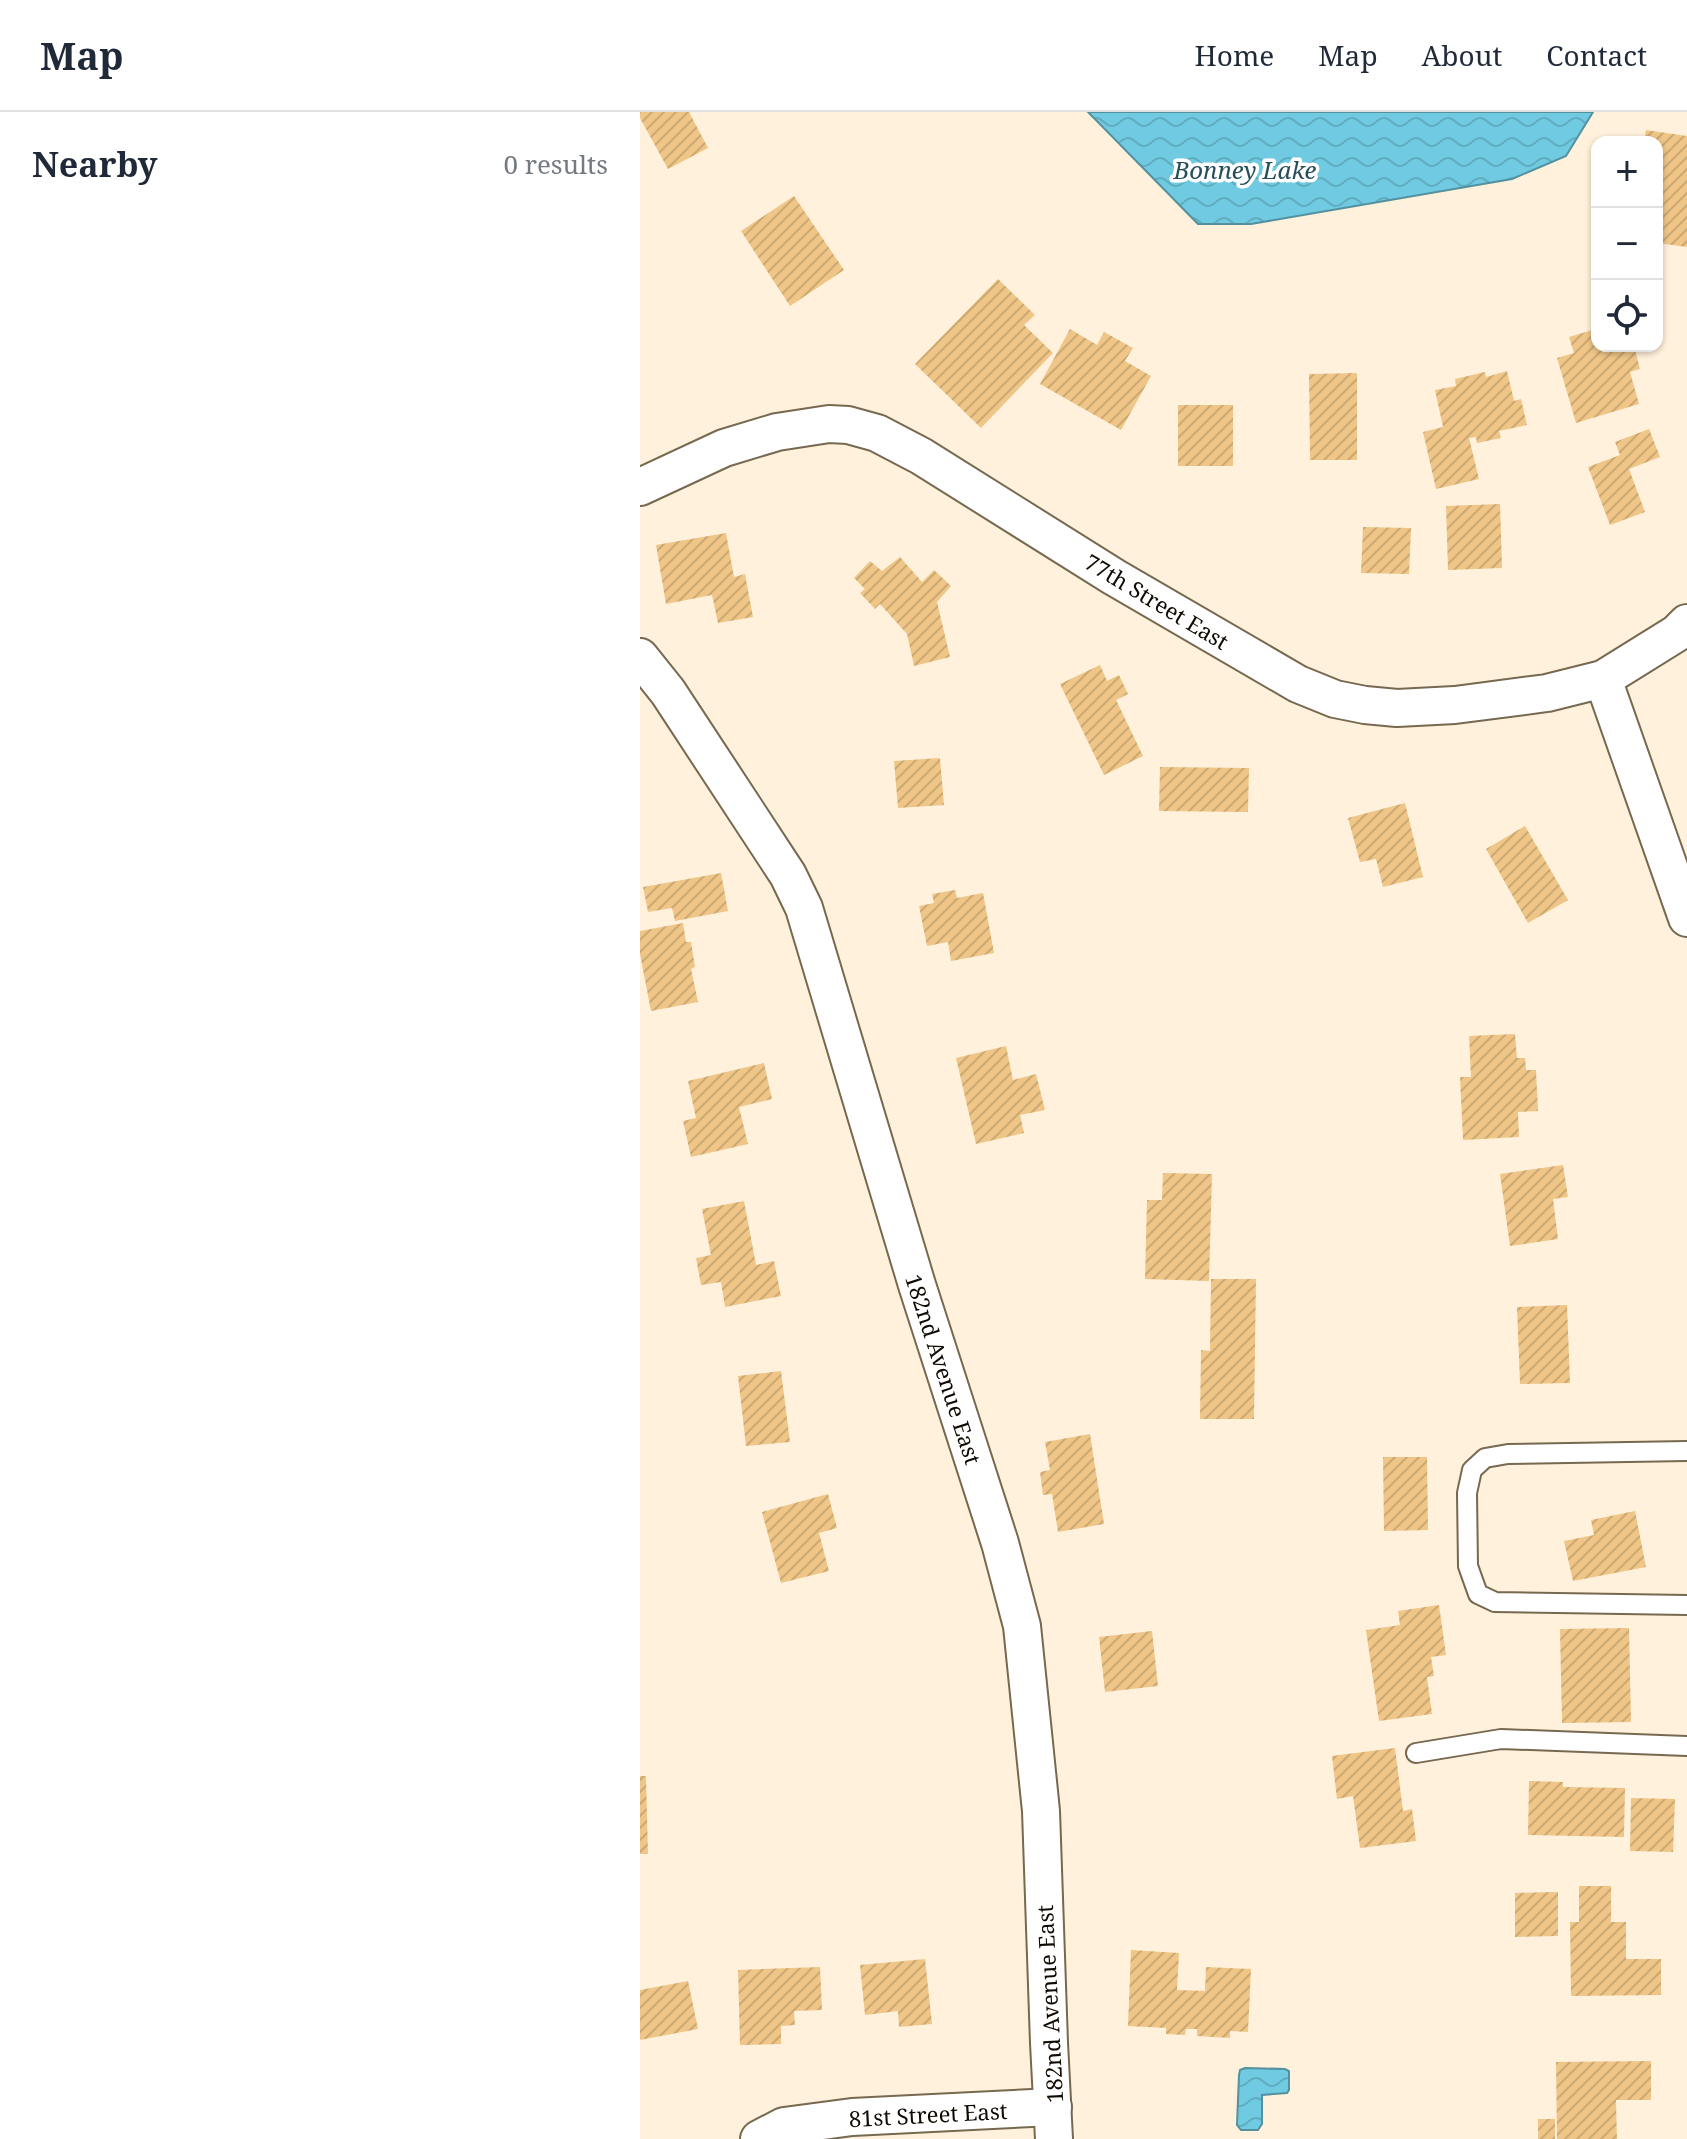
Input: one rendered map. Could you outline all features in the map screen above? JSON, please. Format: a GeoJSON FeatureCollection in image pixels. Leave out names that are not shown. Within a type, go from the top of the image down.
{"type":"FeatureCollection","features":[{"type":"Feature","properties":{"kind":"street","name":"77th Street East"},"geometry":{"type":"LineString","coordinates":[[640,487],[724,448],[803,426],[848,425],[877,433],[921,456],[1114,577],[1298,684],[1335,699],[1365,705],[1397,708],[1455,705],[1547,693],[1603,679],[1677,633],[1687,623]]}},
{"type":"Feature","properties":{"kind":"street","name":"182nd Avenue East"},"geometry":{"type":"LineString","coordinates":[[640,657],[668,692],[788,875],[804,908],[917,1285],[1000,1543],[1022,1626],[1041,1811],[1054,2123]]}},
{"type":"Feature","properties":{"kind":"street"},"geometry":{"type":"LineString","coordinates":[[1603,679],[1687,918]]}},
{"type":"Feature","properties":{"kind":"street","name":"81st Street East"},"geometry":{"type":"LineString","coordinates":[[759,2139],[784,2126],[852,2117],[1054,2123]]}},
{"type":"Feature","properties":{"kind":"lane"},"geometry":{"type":"LineString","coordinates":[[1687,1451],[1508,1454],[1485,1458],[1472,1470],[1467,1493],[1468,1566],[1478,1594],[1495,1602],[1687,1605]]}},
{"type":"Feature","properties":{"kind":"lane"},"geometry":{"type":"LineString","coordinates":[[1416,1753],[1501,1739],[1687,1746]]}},
{"type":"Feature","properties":{"kind":"water","name":"Bonney Lake"},"geometry":{"type":"Polygon","coordinates":[[[1088,112],[1593,112],[1566,156],[1512,179],[1251,224],[1198,224],[1088,112]]]}},
{"type":"Feature","properties":{"kind":"water"},"geometry":{"type":"Polygon","coordinates":[[[1240,2070],[1289,2071],[1287,2093],[1262,2095],[1262,2124],[1258,2130],[1241,2130],[1237,2125],[1239,2075],[1240,2070]]]}},
{"type":"Feature","properties":{"kind":"building"},"geometry":{"type":"Polygon","coordinates":[[[640,112],[689,112],[708,148],[668,169],[640,118],[640,112]]]}},
{"type":"Feature","properties":{"kind":"building"},"geometry":{"type":"Polygon","coordinates":[[[1646,130],[1687,136],[1687,247],[1663,244],[1663,136],[1645,136],[1646,130]]]}},
{"type":"Feature","properties":{"kind":"building"},"geometry":{"type":"Polygon","coordinates":[[[794,196],[844,270],[790,306],[741,231],[794,196]]]}},
{"type":"Feature","properties":{"kind":"building"},"geometry":{"type":"Polygon","coordinates":[[[998,279],[1035,315],[1024,325],[1053,353],[981,428],[915,364],[998,279]]]}},
{"type":"Feature","properties":{"kind":"building"},"geometry":{"type":"Polygon","coordinates":[[[1070,329],[1097,345],[1104,332],[1133,348],[1125,361],[1151,376],[1121,430],[1040,384],[1070,329]]]}},
{"type":"Feature","properties":{"kind":"building"},"geometry":{"type":"Polygon","coordinates":[[[1591,330],[1591,352],[1636,352],[1640,369],[1630,372],[1639,404],[1576,423],[1557,358],[1574,353],[1569,337],[1591,330]]]}},
{"type":"Feature","properties":{"kind":"building"},"geometry":{"type":"Polygon","coordinates":[[[1507,371],[1514,401],[1521,399],[1527,425],[1499,431],[1501,438],[1477,443],[1476,437],[1469,438],[1479,479],[1436,489],[1423,432],[1443,427],[1435,390],[1456,386],[1455,379],[1485,372],[1486,377],[1507,371]]]}},
{"type":"Feature","properties":{"kind":"building"},"geometry":{"type":"Polygon","coordinates":[[[1357,373],[1357,460],[1310,460],[1309,374],[1357,373]]]}},
{"type":"Feature","properties":{"kind":"building"},"geometry":{"type":"Polygon","coordinates":[[[1178,405],[1233,405],[1233,466],[1178,466],[1178,405]]]}},
{"type":"Feature","properties":{"kind":"building"},"geometry":{"type":"Polygon","coordinates":[[[1649,429],[1660,457],[1629,469],[1645,512],[1610,525],[1588,467],[1620,455],[1615,442],[1649,429]]]}},
{"type":"Feature","properties":{"kind":"building"},"geometry":{"type":"Polygon","coordinates":[[[1500,504],[1502,568],[1448,570],[1446,506],[1500,504]]]}},
{"type":"Feature","properties":{"kind":"building"},"geometry":{"type":"Polygon","coordinates":[[[1363,527],[1411,528],[1409,574],[1361,573],[1363,527]]]}},
{"type":"Feature","properties":{"kind":"building"},"geometry":{"type":"Polygon","coordinates":[[[726,533],[734,577],[745,574],[753,617],[718,623],[712,595],[666,604],[656,545],[726,533]]]}},
{"type":"Feature","properties":{"kind":"building"},"geometry":{"type":"Polygon","coordinates":[[[900,557],[922,582],[934,570],[951,586],[937,602],[950,657],[914,666],[907,634],[880,604],[875,609],[860,593],[865,589],[854,578],[870,561],[882,571],[900,557]]]}},
{"type":"Feature","properties":{"kind":"building"},"geometry":{"type":"Polygon","coordinates":[[[1100,665],[1107,681],[1119,675],[1128,694],[1116,700],[1143,756],[1104,775],[1060,684],[1100,665]]]}},
{"type":"Feature","properties":{"kind":"building"},"geometry":{"type":"Polygon","coordinates":[[[940,758],[944,805],[898,808],[894,761],[940,758]]]}},
{"type":"Feature","properties":{"kind":"building"},"geometry":{"type":"Polygon","coordinates":[[[1160,767],[1249,768],[1248,812],[1159,811],[1160,767]]]}},
{"type":"Feature","properties":{"kind":"building"},"geometry":{"type":"Polygon","coordinates":[[[1405,803],[1423,877],[1383,887],[1376,859],[1360,862],[1348,818],[1405,803]]]}},
{"type":"Feature","properties":{"kind":"building"},"geometry":{"type":"Polygon","coordinates":[[[1525,826],[1568,900],[1528,923],[1486,849],[1525,826]]]}},
{"type":"Feature","properties":{"kind":"building"},"geometry":{"type":"Polygon","coordinates":[[[721,873],[728,911],[675,921],[672,908],[648,912],[643,887],[721,873]]]}},
{"type":"Feature","properties":{"kind":"building"},"geometry":{"type":"Polygon","coordinates":[[[955,890],[957,898],[983,893],[994,953],[951,961],[948,942],[927,946],[919,906],[934,903],[932,894],[955,890]]]}},
{"type":"Feature","properties":{"kind":"building"},"geometry":{"type":"Polygon","coordinates":[[[683,923],[686,942],[691,942],[695,967],[691,969],[698,1002],[651,1011],[640,954],[640,931],[683,923]]]}},
{"type":"Feature","properties":{"kind":"building"},"geometry":{"type":"Polygon","coordinates":[[[1515,1034],[1517,1058],[1525,1058],[1526,1070],[1536,1070],[1538,1111],[1518,1112],[1519,1137],[1463,1140],[1460,1077],[1471,1077],[1469,1036],[1515,1034]]]}},
{"type":"Feature","properties":{"kind":"building"},"geometry":{"type":"Polygon","coordinates":[[[1006,1046],[1013,1080],[1036,1074],[1045,1110],[1020,1115],[1024,1133],[976,1144],[956,1058],[1006,1046]]]}},
{"type":"Feature","properties":{"kind":"building"},"geometry":{"type":"Polygon","coordinates":[[[764,1063],[772,1099],[739,1107],[748,1144],[691,1157],[683,1121],[696,1118],[688,1081],[764,1063]]]}},
{"type":"Feature","properties":{"kind":"building"},"geometry":{"type":"Polygon","coordinates":[[[1563,1165],[1568,1197],[1553,1199],[1558,1239],[1510,1246],[1500,1174],[1563,1165]]]}},
{"type":"Feature","properties":{"kind":"building"},"geometry":{"type":"Polygon","coordinates":[[[1163,1173],[1212,1174],[1209,1281],[1145,1279],[1147,1200],[1162,1200],[1163,1173]]]}},
{"type":"Feature","properties":{"kind":"building"},"geometry":{"type":"Polygon","coordinates":[[[744,1201],[756,1265],[774,1261],[781,1296],[725,1307],[721,1282],[701,1285],[696,1258],[711,1255],[702,1209],[744,1201]]]}},
{"type":"Feature","properties":{"kind":"building"},"geometry":{"type":"Polygon","coordinates":[[[1211,1279],[1256,1279],[1254,1419],[1200,1419],[1201,1350],[1210,1351],[1211,1279]]]}},
{"type":"Feature","properties":{"kind":"building"},"geometry":{"type":"Polygon","coordinates":[[[1567,1305],[1570,1383],[1520,1384],[1517,1307],[1567,1305]]]}},
{"type":"Feature","properties":{"kind":"building"},"geometry":{"type":"Polygon","coordinates":[[[781,1371],[790,1442],[746,1446],[738,1376],[781,1371]]]}},
{"type":"Feature","properties":{"kind":"building"},"geometry":{"type":"Polygon","coordinates":[[[1090,1434],[1104,1524],[1058,1532],[1052,1494],[1043,1495],[1040,1472],[1050,1470],[1045,1442],[1090,1434]]]}},
{"type":"Feature","properties":{"kind":"building"},"geometry":{"type":"Polygon","coordinates":[[[1383,1457],[1427,1457],[1428,1530],[1384,1531],[1383,1457]]]}},
{"type":"Feature","properties":{"kind":"building"},"geometry":{"type":"Polygon","coordinates":[[[828,1494],[837,1528],[819,1533],[829,1571],[781,1583],[762,1512],[828,1494]]]}},
{"type":"Feature","properties":{"kind":"building"},"geometry":{"type":"Polygon","coordinates":[[[1635,1511],[1646,1567],[1573,1581],[1564,1541],[1594,1535],[1591,1520],[1635,1511]]]}},
{"type":"Feature","properties":{"kind":"building"},"geometry":{"type":"Polygon","coordinates":[[[1439,1605],[1446,1655],[1431,1657],[1434,1676],[1427,1677],[1432,1714],[1379,1721],[1366,1630],[1400,1625],[1398,1611],[1439,1605]]]}},
{"type":"Feature","properties":{"kind":"building"},"geometry":{"type":"Polygon","coordinates":[[[1629,1628],[1631,1722],[1562,1723],[1560,1629],[1629,1628]]]}},
{"type":"Feature","properties":{"kind":"building"},"geometry":{"type":"Polygon","coordinates":[[[1152,1631],[1158,1686],[1105,1692],[1099,1637],[1152,1631]]]}},
{"type":"Feature","properties":{"kind":"building"},"geometry":{"type":"Polygon","coordinates":[[[1395,1748],[1403,1811],[1412,1809],[1416,1841],[1360,1848],[1353,1796],[1337,1799],[1332,1756],[1395,1748]]]}},
{"type":"Feature","properties":{"kind":"building"},"geometry":{"type":"Polygon","coordinates":[[[640,1776],[646,1776],[648,1854],[640,1854],[640,1776]]]}},
{"type":"Feature","properties":{"kind":"building"},"geometry":{"type":"Polygon","coordinates":[[[1529,1781],[1563,1782],[1563,1787],[1625,1788],[1624,1837],[1528,1835],[1529,1781]]]}},
{"type":"Feature","properties":{"kind":"building"},"geometry":{"type":"Polygon","coordinates":[[[1631,1798],[1675,1799],[1673,1852],[1630,1851],[1631,1798]]]}},
{"type":"Feature","properties":{"kind":"building"},"geometry":{"type":"Polygon","coordinates":[[[1579,1886],[1611,1886],[1611,1922],[1626,1922],[1626,1959],[1661,1959],[1661,1995],[1571,1996],[1570,1922],[1579,1922],[1579,1886]]]}},
{"type":"Feature","properties":{"kind":"building"},"geometry":{"type":"Polygon","coordinates":[[[1558,1892],[1558,1936],[1515,1937],[1515,1893],[1558,1892]]]}},
{"type":"Feature","properties":{"kind":"building"},"geometry":{"type":"Polygon","coordinates":[[[1131,1950],[1179,1953],[1177,1990],[1205,1991],[1206,1967],[1251,1969],[1248,2032],[1230,2031],[1230,2038],[1197,2036],[1197,2029],[1186,2029],[1185,2035],[1166,2034],[1166,2028],[1128,2026],[1131,1950]]]}},
{"type":"Feature","properties":{"kind":"building"},"geometry":{"type":"Polygon","coordinates":[[[925,1959],[932,2024],[899,2027],[898,2011],[865,2015],[860,1965],[925,1959]]]}},
{"type":"Feature","properties":{"kind":"building"},"geometry":{"type":"Polygon","coordinates":[[[820,1967],[822,2010],[794,2011],[795,2025],[781,2026],[781,2044],[740,2045],[738,1970],[820,1967]]]}},
{"type":"Feature","properties":{"kind":"building"},"geometry":{"type":"Polygon","coordinates":[[[688,1981],[698,2029],[640,2040],[640,1990],[688,1981]]]}},
{"type":"Feature","properties":{"kind":"building"},"geometry":{"type":"Polygon","coordinates":[[[1651,2061],[1651,2100],[1616,2100],[1617,2139],[1557,2139],[1556,2062],[1651,2061]]]}},
{"type":"Feature","properties":{"kind":"building"},"geometry":{"type":"Polygon","coordinates":[[[1538,2119],[1555,2119],[1555,2139],[1538,2139],[1538,2119]]]}}]}
